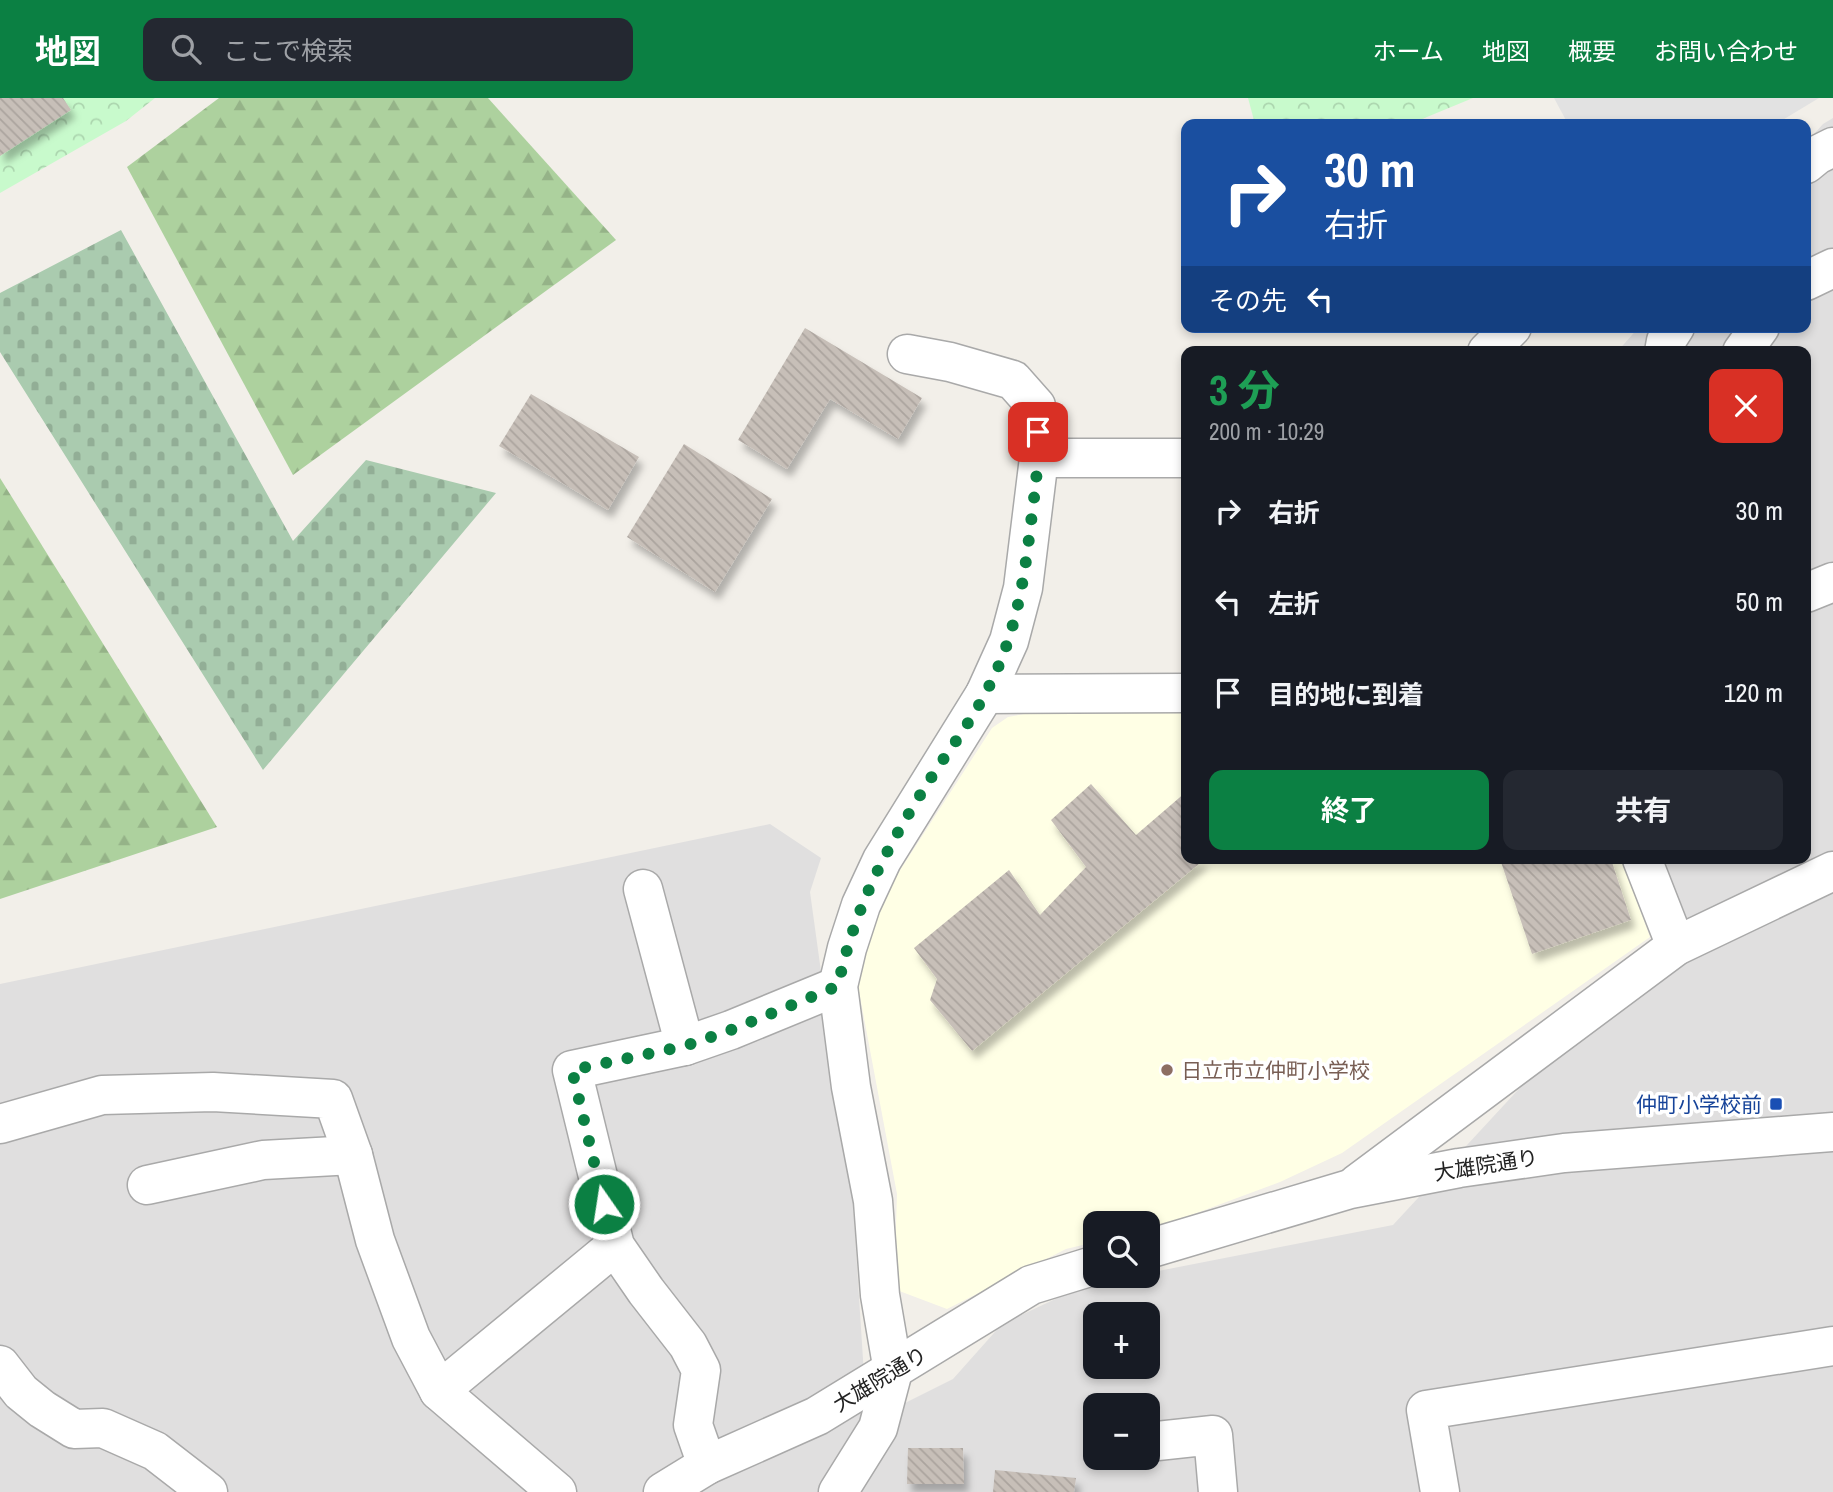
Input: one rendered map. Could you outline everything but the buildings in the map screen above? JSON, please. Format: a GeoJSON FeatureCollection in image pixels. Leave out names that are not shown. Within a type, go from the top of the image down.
{"type":"FeatureCollection","features":[{"type":"Feature","properties":{"kind":"street"},"geometry":{"type":"LineString","coordinates":[[1811,160],[1833,147]]}},
{"type":"Feature","properties":{"kind":"street"},"geometry":{"type":"LineString","coordinates":[[1811,279],[1833,268]]}},
{"type":"Feature","properties":{"kind":"street"},"geometry":{"type":"LineString","coordinates":[[1493,346],[1506,333]]}},
{"type":"Feature","properties":{"kind":"street"},"geometry":{"type":"LineString","coordinates":[[838,1492],[878,1428],[893,1371],[880,1295],[873,1201],[851,1087],[838,986],[846,948],[861,905],[882,860],[985,694],[1009,641],[1023,587],[1039,457],[1036,406],[1013,380],[950,362],[907,354]]}},
{"type":"Feature","properties":{"kind":"street"},"geometry":{"type":"LineString","coordinates":[[1039,457],[1181,458]]}},
{"type":"Feature","properties":{"kind":"street"},"geometry":{"type":"LineString","coordinates":[[1811,591],[1833,582]]}},
{"type":"Feature","properties":{"kind":"street"},"geometry":{"type":"LineString","coordinates":[[985,694],[1181,693]]}},
{"type":"Feature","properties":{"kind":"street"},"geometry":{"type":"LineString","coordinates":[[1644,864],[1676,946]]}},
{"type":"Feature","properties":{"kind":"street"},"geometry":{"type":"LineString","coordinates":[[1350,1189],[1676,946],[1833,871]]}},
{"type":"Feature","properties":{"kind":"street"},"geometry":{"type":"LineString","coordinates":[[643,889],[685,1046]]}},
{"type":"Feature","properties":{"kind":"street"},"geometry":{"type":"LineString","coordinates":[[707,1465],[693,1425],[701,1370],[688,1345],[614,1246],[572,1070],[685,1046],[838,986]]}},
{"type":"Feature","properties":{"kind":"street"},"geometry":{"type":"LineString","coordinates":[[0,1124],[102,1095],[213,1092],[334,1099],[353,1155],[375,1240],[411,1338],[439,1391],[557,1492]]}},
{"type":"Feature","properties":{"kind":"street","name":"大雄院通り"},"geometry":{"type":"LineString","coordinates":[[1160,1245],[1350,1189],[1459,1168],[1564,1153],[1833,1132]]}},
{"type":"Feature","properties":{"kind":"street"},"geometry":{"type":"LineString","coordinates":[[147,1185],[263,1160],[353,1155]]}},
{"type":"Feature","properties":{"kind":"street"},"geometry":{"type":"LineString","coordinates":[[439,1391],[614,1246]]}},
{"type":"Feature","properties":{"kind":"street","name":"大雄院通り"},"geometry":{"type":"LineString","coordinates":[[663,1492],[707,1465],[817,1416],[1031,1285],[1083,1269]]}},
{"type":"Feature","properties":{"kind":"street"},"geometry":{"type":"LineString","coordinates":[[1440,1492],[1426,1410],[1833,1346]]}},
{"type":"Feature","properties":{"kind":"street"},"geometry":{"type":"LineString","coordinates":[[0,1365],[21,1392],[74,1429],[103,1428],[155,1451],[208,1492]]}},
{"type":"Feature","properties":{"kind":"street"},"geometry":{"type":"LineString","coordinates":[[1160,1441],[1213,1435],[1219,1492]]}},
{"type":"Feature","properties":{"kind":"shaded area"},"geometry":{"type":"Polygon","coordinates":[[[1554,98],[1819,98],[1784,119],[1565,119],[1554,98]]]}},
{"type":"Feature","properties":{"kind":"shaded area"},"geometry":{"type":"Polygon","coordinates":[[[1833,118],[1833,1492],[0,1492],[0,984],[770,824],[821,858],[810,892],[853,1203],[867,1422],[953,1379],[1002,1324],[1083,1286],[1160,1288],[1160,1271],[1393,1225],[1655,942],[1628,864],[1811,864],[1811,346],[1622,346],[1634,333],[1811,333],[1811,137],[1823,124],[1833,118]]]}},
{"type":"Feature","properties":{"kind":"shaded area","name":"日立市立仲町小学校"},"geometry":{"type":"Polygon","coordinates":[[[1181,707],[1181,864],[1623,864],[1650,937],[1342,1153],[1280,1182],[1160,1225],[1160,1211],[1083,1211],[1083,1245],[1066,1249],[947,1309],[894,1289],[897,1194],[858,986],[863,948],[873,912],[992,728],[1008,717],[1057,708],[1181,707]]]}},
{"type":"Feature","properties":{"kind":"green space"},"geometry":{"type":"Polygon","coordinates":[[[0,98],[155,98],[126,121],[0,193],[0,98]]]}},
{"type":"Feature","properties":{"kind":"green space"},"geometry":{"type":"Polygon","coordinates":[[[219,98],[488,98],[616,240],[293,475],[127,167],[219,98]]]}},
{"type":"Feature","properties":{"kind":"green space"},"geometry":{"type":"Polygon","coordinates":[[[1248,98],[1473,98],[1422,119],[1254,119],[1248,98]]]}},
{"type":"Feature","properties":{"kind":"green space"},"geometry":{"type":"Polygon","coordinates":[[[121,230],[293,541],[366,460],[496,493],[263,770],[0,352],[0,293],[121,230]]]}},
{"type":"Feature","properties":{"kind":"green space"},"geometry":{"type":"Polygon","coordinates":[[[0,478],[217,827],[0,899],[0,478]]]}},
{"type":"Feature","properties":{"kind":"place","name":"日立市立仲町小学校"},"geometry":{"type":"Point","coordinates":[1167,1070]}},
{"type":"Feature","properties":{"kind":"place","name":"仲町小学校前"},"geometry":{"type":"Point","coordinates":[1776,1104]}},
{"type":"Feature","properties":{"kind":"route"},"geometry":{"type":"LineString","coordinates":[[604,1204],[572,1070],[685,1046],[838,986],[846,948],[861,905],[882,860],[985,694],[1009,641],[1023,587],[1039,457],[1038,432]]}}]}
